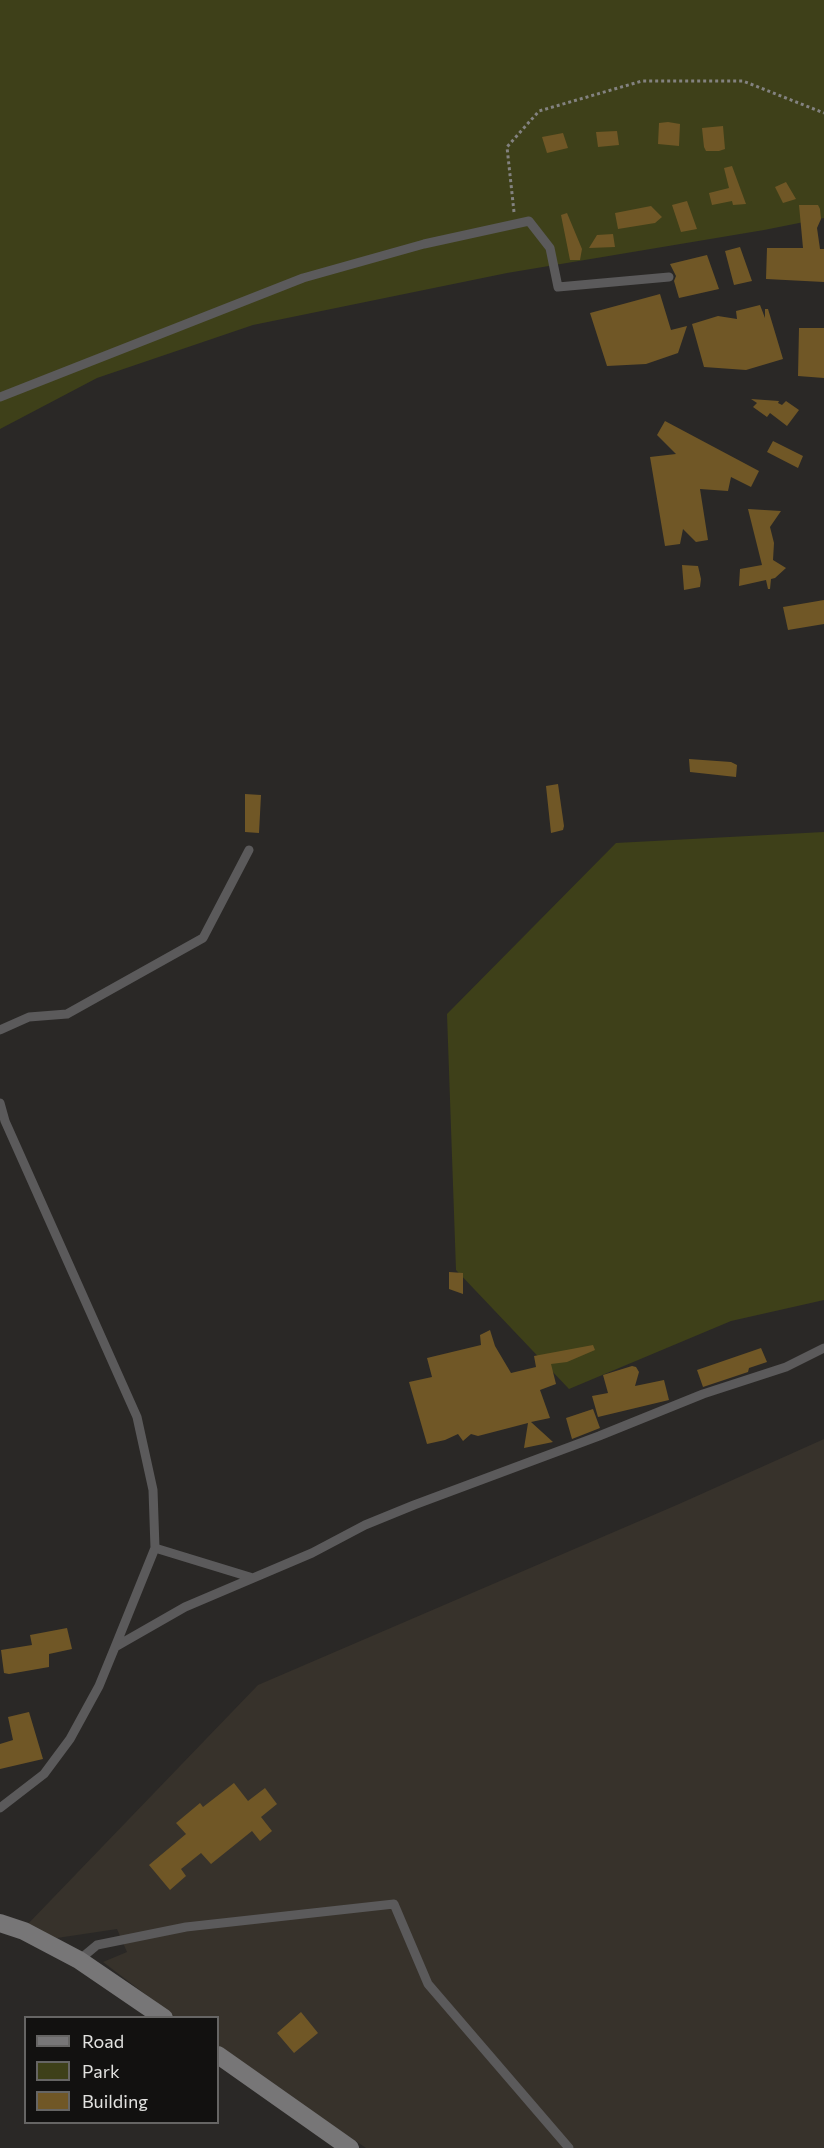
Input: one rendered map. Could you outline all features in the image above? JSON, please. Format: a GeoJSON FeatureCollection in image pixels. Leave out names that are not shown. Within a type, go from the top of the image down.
{"type":"FeatureCollection","features":[{"type":"Feature","properties":{"kind":"main road"},"geometry":{"type":"LineString","coordinates":[[0,1923],[24,1931],[79,1960],[161,2016]]}},
{"type":"Feature","properties":{"kind":"main road"},"geometry":{"type":"LineString","coordinates":[[219,2056],[350,2148]]}},
{"type":"Feature","properties":{"kind":"lane"},"geometry":{"type":"LineString","coordinates":[[0,397],[303,278],[424,244],[529,221],[550,248],[558,288],[669,277]]}},
{"type":"Feature","properties":{"kind":"lane"},"geometry":{"type":"LineString","coordinates":[[0,1030],[29,1017],[67,1014],[203,938],[249,850]]}},
{"type":"Feature","properties":{"kind":"lane"},"geometry":{"type":"LineString","coordinates":[[0,1103],[5,1121],[137,1417],[153,1490],[155,1548],[99,1686],[70,1739],[44,1774],[0,1808]]}},
{"type":"Feature","properties":{"kind":"lane"},"geometry":{"type":"LineString","coordinates":[[115,1647],[185,1607],[312,1553],[365,1525],[703,1394],[786,1367],[824,1348]]}},
{"type":"Feature","properties":{"kind":"lane"},"geometry":{"type":"LineString","coordinates":[[155,1548],[253,1578]]}},
{"type":"Feature","properties":{"kind":"lane"},"geometry":{"type":"LineString","coordinates":[[79,1960],[97,1945],[186,1927],[394,1904],[428,1984],[569,2148]]}},
{"type":"Feature","properties":{"kind":"path"},"geometry":{"type":"LineString","coordinates":[[515,224],[507,147],[539,111],[642,81],[743,81],[824,113]]}},
{"type":"Feature","properties":{"kind":"shaded area"},"geometry":{"type":"Polygon","coordinates":[[[824,1439],[824,2148],[366,2148],[219,2049],[219,2016],[174,2016],[103,1962],[127,1952],[117,1929],[57,1938],[26,1926],[258,1685],[679,1504],[824,1439]]]}},
{"type":"Feature","properties":{"kind":"green space"},"geometry":{"type":"Polygon","coordinates":[[[0,0],[824,0],[824,218],[507,273],[253,325],[97,378],[0,429],[0,0]]]}},
{"type":"Feature","properties":{"kind":"green space"},"geometry":{"type":"Polygon","coordinates":[[[824,832],[824,1300],[731,1321],[569,1389],[456,1270],[447,1014],[616,843],[824,832]]]}},
{"type":"Feature","properties":{"kind":"building"},"geometry":{"type":"Polygon","coordinates":[[[659,123],[680,124],[679,146],[658,144],[659,123]]]}},
{"type":"Feature","properties":{"kind":"building"},"geometry":{"type":"Polygon","coordinates":[[[723,126],[725,149],[706,151],[702,128],[723,126]]]}},
{"type":"Feature","properties":{"kind":"building"},"geometry":{"type":"Polygon","coordinates":[[[617,131],[619,145],[598,147],[596,132],[617,131]]]}},
{"type":"Feature","properties":{"kind":"building"},"geometry":{"type":"Polygon","coordinates":[[[563,133],[568,148],[547,153],[542,137],[563,133]]]}},
{"type":"Feature","properties":{"kind":"building"},"geometry":{"type":"Polygon","coordinates":[[[732,166],[746,204],[733,205],[732,201],[712,205],[709,193],[729,188],[724,168],[732,166]]]}},
{"type":"Feature","properties":{"kind":"building"},"geometry":{"type":"Polygon","coordinates":[[[786,182],[796,199],[783,203],[775,187],[786,182]]]}},
{"type":"Feature","properties":{"kind":"building"},"geometry":{"type":"Polygon","coordinates":[[[687,201],[697,229],[681,232],[672,205],[687,201]]]}},
{"type":"Feature","properties":{"kind":"building"},"geometry":{"type":"Polygon","coordinates":[[[799,205],[818,205],[820,209],[821,219],[817,228],[820,249],[824,249],[824,282],[766,279],[767,248],[803,248],[799,205]]]}},
{"type":"Feature","properties":{"kind":"building"},"geometry":{"type":"Polygon","coordinates":[[[651,206],[662,217],[655,223],[618,229],[615,213],[651,206]]]}},
{"type":"Feature","properties":{"kind":"building"},"geometry":{"type":"Polygon","coordinates":[[[567,213],[582,249],[580,260],[570,260],[561,215],[567,213]]]}},
{"type":"Feature","properties":{"kind":"building"},"geometry":{"type":"Polygon","coordinates":[[[613,234],[615,247],[589,248],[597,235],[613,234]]]}},
{"type":"Feature","properties":{"kind":"building"},"geometry":{"type":"Polygon","coordinates":[[[740,247],[752,281],[734,285],[725,251],[740,247]]]}},
{"type":"Feature","properties":{"kind":"building"},"geometry":{"type":"Polygon","coordinates":[[[707,255],[719,289],[679,298],[674,281],[676,276],[670,264],[707,255]]]}},
{"type":"Feature","properties":{"kind":"building"},"geometry":{"type":"Polygon","coordinates":[[[660,294],[671,330],[687,326],[678,353],[646,364],[607,366],[590,313],[660,294]]]}},
{"type":"Feature","properties":{"kind":"building"},"geometry":{"type":"Polygon","coordinates":[[[760,305],[765,318],[765,309],[768,309],[783,359],[746,370],[704,367],[692,324],[718,316],[737,319],[736,311],[760,305]]]}},
{"type":"Feature","properties":{"kind":"building"},"geometry":{"type":"Polygon","coordinates":[[[799,328],[824,328],[824,378],[798,376],[799,328]]]}},
{"type":"Feature","properties":{"kind":"building"},"geometry":{"type":"Polygon","coordinates":[[[751,399],[779,401],[778,403],[782,405],[786,401],[799,410],[787,426],[770,413],[767,417],[753,407],[757,403],[751,399]]]}},
{"type":"Feature","properties":{"kind":"building"},"geometry":{"type":"Polygon","coordinates":[[[665,421],[759,471],[751,487],[731,477],[728,491],[700,489],[708,540],[696,542],[683,529],[680,544],[665,546],[650,457],[676,454],[657,435],[665,421]]]}},
{"type":"Feature","properties":{"kind":"building"},"geometry":{"type":"Polygon","coordinates":[[[773,441],[803,456],[798,468],[767,452],[773,441]]]}},
{"type":"Feature","properties":{"kind":"building"},"geometry":{"type":"Polygon","coordinates":[[[748,509],[781,511],[770,527],[774,543],[773,560],[786,568],[771,579],[770,589],[768,589],[766,580],[739,586],[740,569],[762,565],[748,509]]]}},
{"type":"Feature","properties":{"kind":"building"},"geometry":{"type":"Polygon","coordinates":[[[682,565],[698,566],[700,587],[684,590],[682,565]]]}},
{"type":"Feature","properties":{"kind":"building"},"geometry":{"type":"Polygon","coordinates":[[[824,600],[824,624],[788,630],[783,607],[824,600]]]}},
{"type":"Feature","properties":{"kind":"building"},"geometry":{"type":"Polygon","coordinates":[[[689,759],[731,762],[737,765],[736,777],[690,772],[689,759]]]}},
{"type":"Feature","properties":{"kind":"building"},"geometry":{"type":"Polygon","coordinates":[[[558,784],[564,826],[563,830],[551,833],[546,786],[558,784]]]}},
{"type":"Feature","properties":{"kind":"building"},"geometry":{"type":"Polygon","coordinates":[[[245,794],[261,795],[259,833],[245,832],[245,794]]]}},
{"type":"Feature","properties":{"kind":"building"},"geometry":{"type":"Polygon","coordinates":[[[449,1272],[463,1273],[463,1294],[449,1289],[449,1272]]]}},
{"type":"Feature","properties":{"kind":"building"},"geometry":{"type":"Polygon","coordinates":[[[490,1330],[495,1346],[511,1373],[536,1367],[534,1356],[593,1345],[595,1350],[567,1362],[551,1364],[556,1384],[540,1390],[550,1418],[531,1422],[553,1442],[524,1448],[528,1423],[478,1436],[471,1434],[463,1441],[458,1434],[427,1444],[409,1382],[432,1377],[427,1358],[481,1345],[480,1335],[490,1330]]]}},
{"type":"Feature","properties":{"kind":"building"},"geometry":{"type":"Polygon","coordinates":[[[761,1348],[767,1362],[749,1368],[748,1372],[703,1387],[697,1370],[761,1348]]]}},
{"type":"Feature","properties":{"kind":"building"},"geometry":{"type":"Polygon","coordinates":[[[632,1366],[636,1367],[639,1372],[635,1386],[664,1380],[669,1400],[598,1417],[592,1396],[608,1393],[603,1375],[632,1366]]]}},
{"type":"Feature","properties":{"kind":"building"},"geometry":{"type":"Polygon","coordinates":[[[593,1409],[600,1428],[572,1439],[566,1418],[593,1409]]]}},
{"type":"Feature","properties":{"kind":"building"},"geometry":{"type":"Polygon","coordinates":[[[67,1628],[72,1649],[49,1654],[49,1667],[4,1673],[1,1650],[32,1645],[30,1635],[67,1628]]]}},
{"type":"Feature","properties":{"kind":"building"},"geometry":{"type":"Polygon","coordinates":[[[29,1712],[43,1759],[0,1769],[0,1744],[13,1740],[8,1717],[29,1712]]]}},
{"type":"Feature","properties":{"kind":"building"},"geometry":{"type":"Polygon","coordinates":[[[234,1783],[248,1801],[265,1788],[277,1804],[261,1817],[272,1831],[260,1841],[252,1831],[211,1864],[201,1853],[181,1869],[186,1876],[170,1890],[149,1865],[186,1834],[176,1823],[200,1803],[203,1807],[234,1783]]]}},
{"type":"Feature","properties":{"kind":"building"},"geometry":{"type":"Polygon","coordinates":[[[301,2012],[318,2033],[294,2053],[277,2033],[301,2012]]]}}]}
